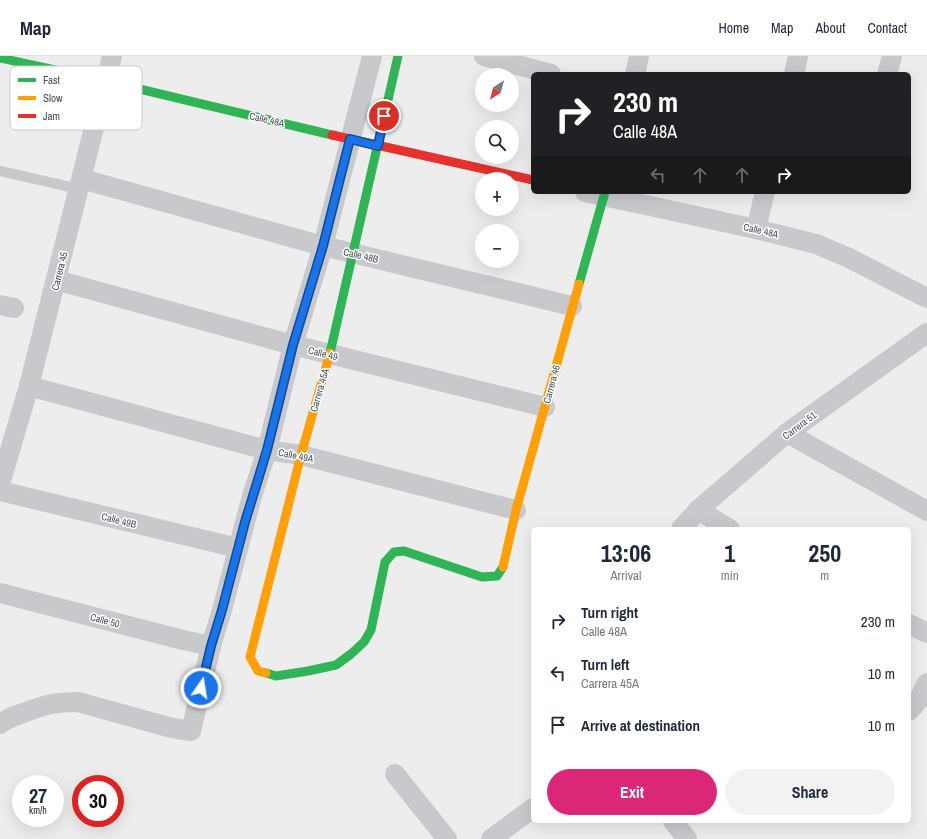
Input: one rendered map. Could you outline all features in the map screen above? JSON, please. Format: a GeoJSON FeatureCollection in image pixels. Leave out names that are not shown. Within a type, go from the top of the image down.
{"type":"FeatureCollection","features":[{"type":"Feature","properties":{"kind":"street","name":"Carrera 45"},"geometry":{"type":"LineString","coordinates":[[110,66],[112,56]]}},
{"type":"Feature","properties":{"kind":"street"},"geometry":{"type":"LineString","coordinates":[[0,724],[7,718],[36,707],[64,702],[78,702],[172,728],[191,731],[211,646],[252,496],[267,450],[293,345],[323,246],[372,56]]}},
{"type":"Feature","properties":{"kind":"street","name":"Carrera 45A"},"geometry":{"type":"LineString","coordinates":[[394,552],[385,562],[371,630],[364,642],[351,654],[336,665],[308,671],[276,676],[258,671],[250,656],[300,455],[330,354],[398,56]]}},
{"type":"Feature","properties":{"kind":"street"},"geometry":{"type":"LineString","coordinates":[[484,56],[544,72]]}},
{"type":"Feature","properties":{"kind":"street"},"geometry":{"type":"LineString","coordinates":[[635,72],[639,56]]}},
{"type":"Feature","properties":{"kind":"street"},"geometry":{"type":"LineString","coordinates":[[794,72],[798,56]]}},
{"type":"Feature","properties":{"kind":"street"},"geometry":{"type":"LineString","coordinates":[[888,72],[892,56]]}},
{"type":"Feature","properties":{"kind":"street","name":"Calle 48A"},"geometry":{"type":"LineString","coordinates":[[0,58],[37,66]]}},
{"type":"Feature","properties":{"kind":"street","name":"Calle 48A"},"geometry":{"type":"LineString","coordinates":[[142,90],[378,146],[531,180]]}},
{"type":"Feature","properties":{"kind":"street","name":"Carrera 45"},"geometry":{"type":"LineString","coordinates":[[0,484],[29,386],[94,130]]}},
{"type":"Feature","properties":{"kind":"street","name":"Calle 48B"},"geometry":{"type":"LineString","coordinates":[[80,184],[323,246],[572,306]]}},
{"type":"Feature","properties":{"kind":"street","name":"Calle 48A"},"geometry":{"type":"LineString","coordinates":[[605,194],[816,244],[849,258],[927,298]]}},
{"type":"Feature","properties":{"kind":"street","name":"Carrera 46"},"geometry":{"type":"LineString","coordinates":[[394,552],[404,551],[482,576],[497,576],[504,566],[516,510],[572,306],[605,194]]}},
{"type":"Feature","properties":{"kind":"street"},"geometry":{"type":"LineString","coordinates":[[756,229],[765,194]]}},
{"type":"Feature","properties":{"kind":"street","name":"Calle 49"},"geometry":{"type":"LineString","coordinates":[[56,280],[293,345],[545,407]]}},
{"type":"Feature","properties":{"kind":"street","name":"Carrera 51"},"geometry":{"type":"LineString","coordinates":[[683,527],[698,510],[787,433],[927,333]]}},
{"type":"Feature","properties":{"kind":"street","name":"Calle 49A"},"geometry":{"type":"LineString","coordinates":[[29,386],[267,450],[300,455],[516,510]]}},
{"type":"Feature","properties":{"kind":"street"},"geometry":{"type":"LineString","coordinates":[[787,433],[927,511]]}},
{"type":"Feature","properties":{"kind":"street","name":"Calle 49B"},"geometry":{"type":"LineString","coordinates":[[0,491],[238,548]]}},
{"type":"Feature","properties":{"kind":"street"},"geometry":{"type":"LineString","coordinates":[[698,510],[727,527]]}},
{"type":"Feature","properties":{"kind":"street","name":"Calle 50"},"geometry":{"type":"LineString","coordinates":[[0,593],[211,646]]}},
{"type":"Feature","properties":{"kind":"street"},"geometry":{"type":"LineString","coordinates":[[911,625],[927,632]]}},
{"type":"Feature","properties":{"kind":"street"},"geometry":{"type":"LineString","coordinates":[[911,709],[918,701],[927,683]]}},
{"type":"Feature","properties":{"kind":"street"},"geometry":{"type":"LineString","coordinates":[[395,774],[447,839]]}},
{"type":"Feature","properties":{"kind":"street"},"geometry":{"type":"LineString","coordinates":[[491,839],[531,809]]}},
{"type":"Feature","properties":{"kind":"street"},"geometry":{"type":"LineString","coordinates":[[675,823],[687,839]]}},
{"type":"Feature","properties":{"kind":"lane"},"geometry":{"type":"LineString","coordinates":[[0,171],[80,184]]}},
{"type":"Feature","properties":{"kind":"traffic: fast"},"geometry":{"type":"LineString","coordinates":[[330,353],[398,56]]}},
{"type":"Feature","properties":{"kind":"traffic: fast"},"geometry":{"type":"LineString","coordinates":[[0,58],[37,66]]}},
{"type":"Feature","properties":{"kind":"traffic: fast"},"geometry":{"type":"LineString","coordinates":[[142,90],[332,135]]}},
{"type":"Feature","properties":{"kind":"traffic: fast"},"geometry":{"type":"LineString","coordinates":[[579,284],[604,194]]}},
{"type":"Feature","properties":{"kind":"traffic: fast"},"geometry":{"type":"LineString","coordinates":[[266,673],[276,676],[336,665],[364,642],[371,630],[385,562],[394,552],[404,551],[482,577],[497,576],[503,567]]}},
{"type":"Feature","properties":{"kind":"traffic: slow"},"geometry":{"type":"LineString","coordinates":[[503,567],[516,510],[579,284]]}},
{"type":"Feature","properties":{"kind":"traffic: slow"},"geometry":{"type":"LineString","coordinates":[[266,673],[258,671],[250,657],[301,455],[330,353]]}},
{"type":"Feature","properties":{"kind":"traffic: jam"},"geometry":{"type":"LineString","coordinates":[[332,135],[531,180]]}},
{"type":"Feature","properties":{"kind":"route"},"geometry":{"type":"LineString","coordinates":[[201,688],[252,496],[267,450],[293,345],[323,246],[350,139],[378,146],[384,116]]}}]}
